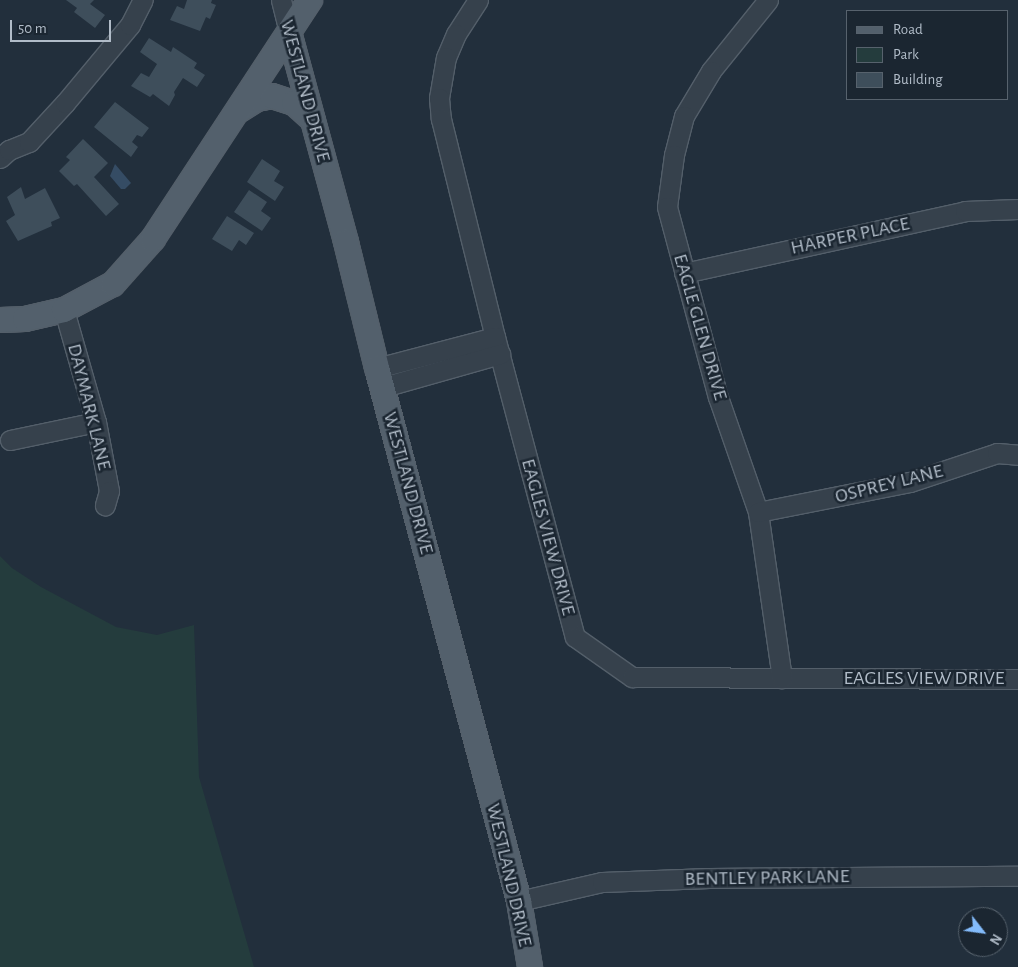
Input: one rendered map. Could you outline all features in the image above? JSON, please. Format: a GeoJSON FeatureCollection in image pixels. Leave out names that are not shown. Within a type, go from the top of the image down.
{"type":"FeatureCollection","features":[{"type":"Feature","properties":{"kind":"main road"},"geometry":{"type":"LineString","coordinates":[[0,320],[25,319],[64,310],[113,284],[153,239],[310,0]]}},
{"type":"Feature","properties":{"kind":"main road","name":"WESTLAND DRIVE"},"geometry":{"type":"LineString","coordinates":[[289,32],[519,900],[530,967]]}},
{"type":"Feature","properties":{"kind":"main road"},"geometry":{"type":"LineString","coordinates":[[234,114],[247,104],[266,96],[272,96],[294,103],[313,120]]}},
{"type":"Feature","properties":{"kind":"street"},"geometry":{"type":"LineString","coordinates":[[0,158],[9,150],[29,142],[65,103],[130,24],[143,0]]}},
{"type":"Feature","properties":{"kind":"street","name":"WESTLAND DRIVE"},"geometry":{"type":"LineString","coordinates":[[281,0],[289,32]]}},
{"type":"Feature","properties":{"kind":"street","name":"EAGLES VIEW DRIVE"},"geometry":{"type":"LineString","coordinates":[[478,0],[451,45],[446,57],[440,98],[445,140],[497,345],[575,637],[632,677],[1018,678]]}},
{"type":"Feature","properties":{"kind":"street","name":"EAGLE GLEN DRIVE"},"geometry":{"type":"LineString","coordinates":[[768,0],[711,71],[684,116],[674,155],[667,207],[718,397],[758,512],[782,678]]}},
{"type":"Feature","properties":{"kind":"street","name":"HARPER PLACE"},"geometry":{"type":"LineString","coordinates":[[684,274],[965,211],[1018,209]]}},
{"type":"Feature","properties":{"kind":"street","name":"DAYMARK LANE"},"geometry":{"type":"LineString","coordinates":[[64,310],[96,422],[109,491],[105,505]]}},
{"type":"Feature","properties":{"kind":"street"},"geometry":{"type":"LineString","coordinates":[[380,378],[497,345]]}},
{"type":"Feature","properties":{"kind":"street"},"geometry":{"type":"LineString","coordinates":[[10,440],[96,422]]}},
{"type":"Feature","properties":{"kind":"street","name":"OSPREY LANE"},"geometry":{"type":"LineString","coordinates":[[758,512],[910,482],[997,453],[1018,455]]}},
{"type":"Feature","properties":{"kind":"street","name":"BENTLEY PARK LANE"},"geometry":{"type":"LineString","coordinates":[[519,900],[602,882],[709,878],[1018,876]]}},
{"type":"Feature","properties":{"kind":"green space"},"geometry":{"type":"Polygon","coordinates":[[[0,556],[12,568],[41,587],[116,627],[157,635],[194,625],[199,777],[254,967],[0,967],[0,556]]]}},
{"type":"Feature","properties":{"kind":"water"},"geometry":{"type":"Polygon","coordinates":[[[115,164],[131,183],[125,189],[121,189],[110,176],[115,164]]]}},
{"type":"Feature","properties":{"kind":"building"},"geometry":{"type":"Polygon","coordinates":[[[66,0],[94,0],[90,4],[105,15],[95,28],[74,12],[77,8],[66,0]]]}},
{"type":"Feature","properties":{"kind":"building"},"geometry":{"type":"Polygon","coordinates":[[[187,0],[212,0],[211,3],[216,5],[210,19],[206,17],[200,31],[170,20],[177,6],[184,9],[187,0]]]}},
{"type":"Feature","properties":{"kind":"building"},"geometry":{"type":"Polygon","coordinates":[[[149,38],[171,52],[173,47],[197,63],[194,68],[205,75],[197,87],[183,78],[174,92],[175,95],[169,106],[153,94],[150,97],[131,86],[141,73],[149,77],[157,64],[140,52],[149,38]]]}},
{"type":"Feature","properties":{"kind":"building"},"geometry":{"type":"Polygon","coordinates":[[[115,102],[149,128],[142,137],[137,135],[132,142],[138,147],[131,157],[94,127],[115,102]]]}},
{"type":"Feature","properties":{"kind":"building"},"geometry":{"type":"Polygon","coordinates":[[[83,139],[108,163],[94,177],[119,204],[106,216],[77,184],[74,186],[59,171],[70,160],[66,157],[83,139]]]}},
{"type":"Feature","properties":{"kind":"building"},"geometry":{"type":"Polygon","coordinates":[[[262,159],[280,171],[274,181],[284,187],[275,201],[247,182],[262,159]]]}},
{"type":"Feature","properties":{"kind":"building"},"geometry":{"type":"Polygon","coordinates":[[[21,187],[25,199],[45,188],[60,218],[51,222],[52,226],[18,241],[6,221],[15,215],[7,197],[21,187]]]}},
{"type":"Feature","properties":{"kind":"building"},"geometry":{"type":"Polygon","coordinates":[[[249,190],[267,202],[261,211],[271,218],[262,231],[234,212],[249,190]]]}},
{"type":"Feature","properties":{"kind":"building"},"geometry":{"type":"Polygon","coordinates":[[[227,216],[254,233],[246,245],[239,240],[232,251],[212,239],[227,216]]]}}]}
